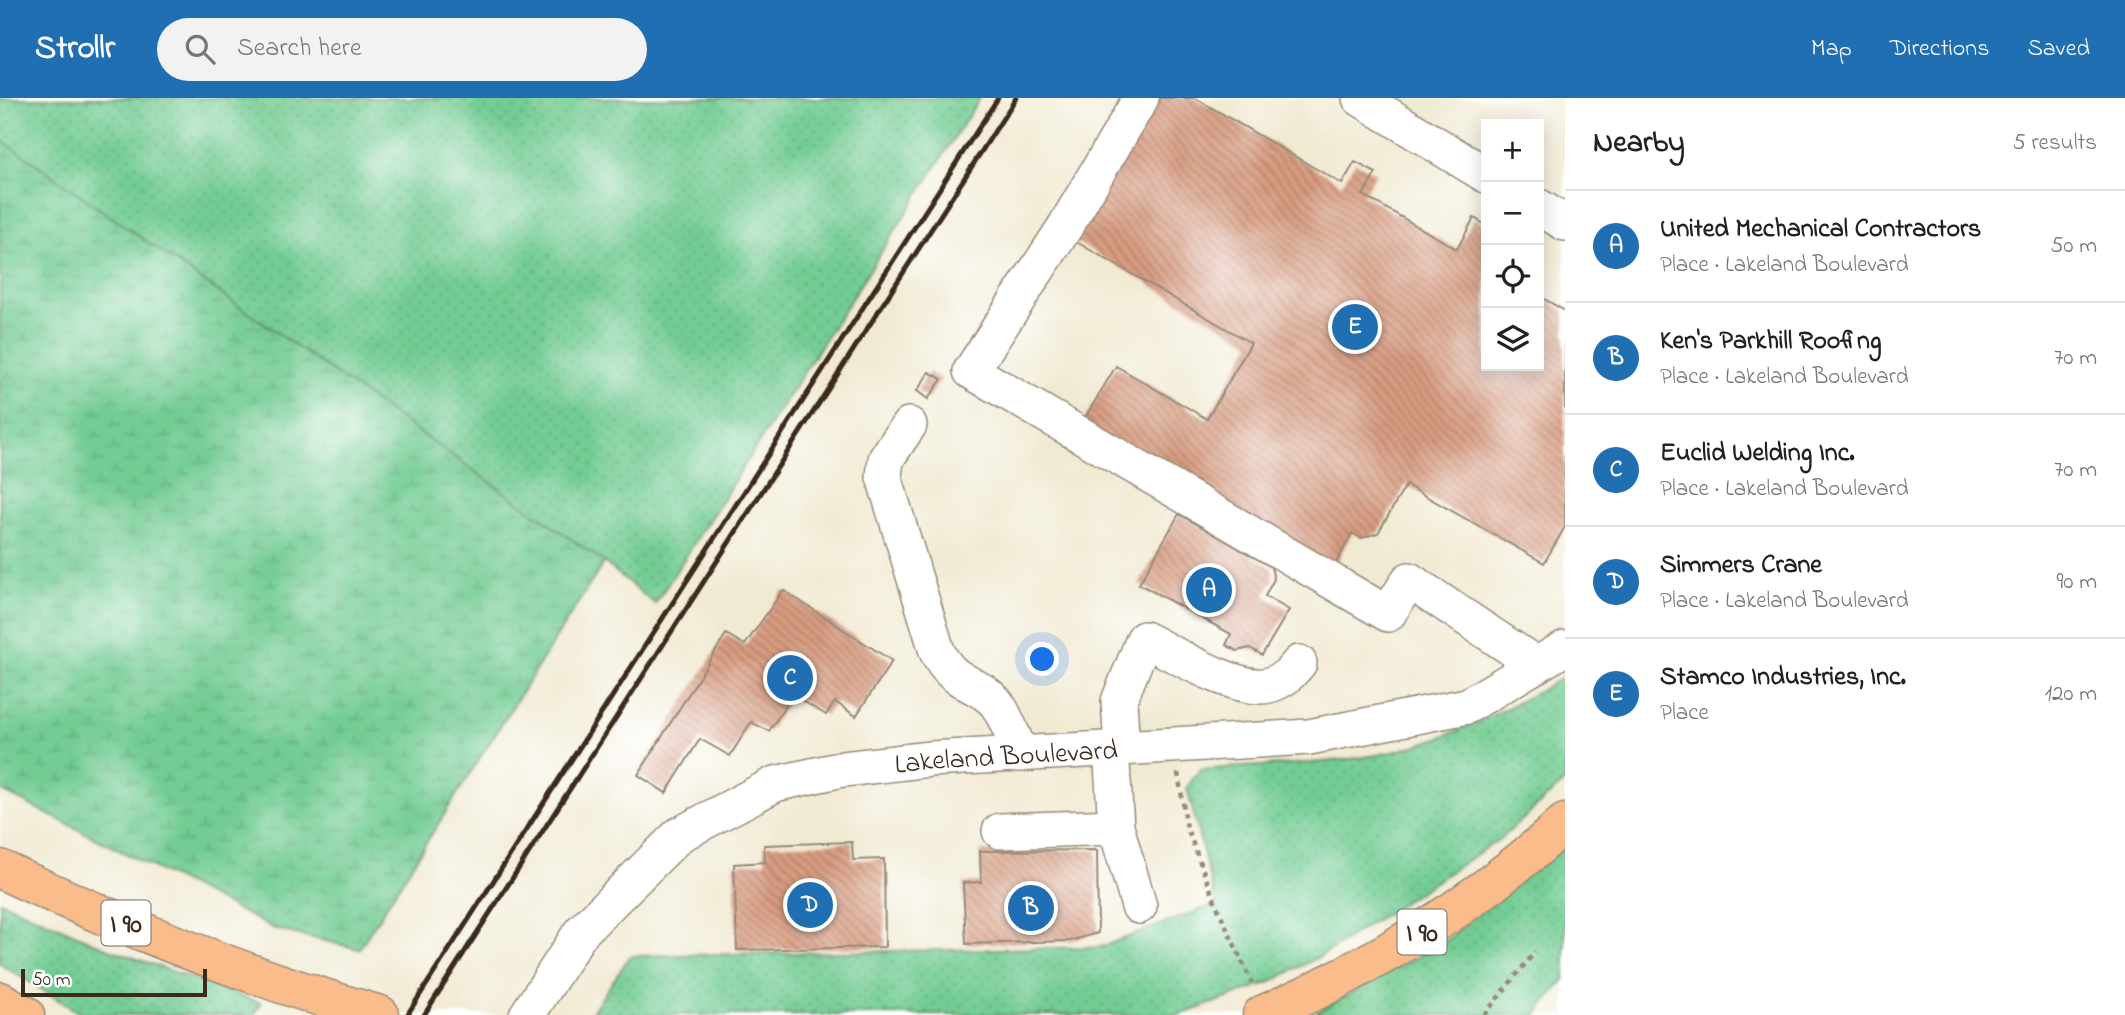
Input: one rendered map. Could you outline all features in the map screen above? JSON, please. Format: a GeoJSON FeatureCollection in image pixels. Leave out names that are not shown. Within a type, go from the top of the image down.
{"type":"FeatureCollection","features":[{"type":"Feature","properties":{"kind":"highway","name":"I 90"},"geometry":{"type":"LineString","coordinates":[[1257,999],[1330,984],[1412,939],[1489,886],[1565,823]]}},
{"type":"Feature","properties":{"kind":"highway","name":"I 90"},"geometry":{"type":"LineString","coordinates":[[0,869],[340,1007],[380,1015]]}},
{"type":"Feature","properties":{"kind":"highway"},"geometry":{"type":"LineString","coordinates":[[0,1001],[25,1015]]}},
{"type":"Feature","properties":{"kind":"highway"},"geometry":{"type":"LineString","coordinates":[[0,1008],[9,1015]]}},
{"type":"Feature","properties":{"kind":"street"},"geometry":{"type":"LineString","coordinates":[[1141,98],[1065,227],[971,371],[1388,614],[1409,580],[1551,656]]}},
{"type":"Feature","properties":{"kind":"street"},"geometry":{"type":"LineString","coordinates":[[1360,98],[1481,172]]}},
{"type":"Feature","properties":{"kind":"street"},"geometry":{"type":"LineString","coordinates":[[1544,210],[1565,223]]}},
{"type":"Feature","properties":{"kind":"street"},"geometry":{"type":"LineString","coordinates":[[909,425],[886,459],[884,477],[937,651],[942,663],[956,677],[996,704],[1021,754]]}},
{"type":"Feature","properties":{"kind":"street"},"geometry":{"type":"LineString","coordinates":[[1139,906],[1116,827],[1116,748],[1119,701],[1144,639],[1224,679],[1266,686],[1286,679],[1299,663]]}},
{"type":"Feature","properties":{"kind":"street","name":"Lakeland Boulevard"},"geometry":{"type":"LineString","coordinates":[[527,1015],[581,932],[679,835],[775,784],[843,769],[1021,754],[1309,737],[1467,706],[1551,656]]}},
{"type":"Feature","properties":{"kind":"street"},"geometry":{"type":"LineString","coordinates":[[1000,831],[1116,827]]}},
{"type":"Feature","properties":{"kind":"path"},"geometry":{"type":"LineString","coordinates":[[1173,745],[1187,828],[1257,999]]}},
{"type":"Feature","properties":{"kind":"path"},"geometry":{"type":"LineString","coordinates":[[1484,1015],[1535,952]]}},
{"type":"Feature","properties":{"kind":"green space"},"geometry":{"type":"Polygon","coordinates":[[[0,98],[980,98],[655,604],[604,562],[0,139],[0,98]]]}},
{"type":"Feature","properties":{"kind":"green space"},"geometry":{"type":"Polygon","coordinates":[[[0,139],[604,562],[359,949],[275,929],[0,790],[0,139]]]}},
{"type":"Feature","properties":{"kind":"green space"},"geometry":{"type":"Polygon","coordinates":[[[1565,676],[1565,781],[1503,837],[1324,954],[1269,983],[1188,1012],[1179,1015],[590,1015],[630,956],[1101,947],[1216,904],[1187,787],[1200,770],[1333,761],[1401,750],[1474,724],[1565,676]]]}},
{"type":"Feature","properties":{"kind":"green space"},"geometry":{"type":"Polygon","coordinates":[[[1565,845],[1565,979],[1536,1015],[1311,1015],[1443,943],[1565,845]]]}},
{"type":"Feature","properties":{"kind":"green space"},"geometry":{"type":"Polygon","coordinates":[[[0,901],[104,947],[261,1003],[254,1015],[83,1015],[0,964],[0,901]]]}},
{"type":"Feature","properties":{"kind":"building"},"geometry":{"type":"Polygon","coordinates":[[[1157,98],[1195,98],[1342,184],[1355,162],[1376,173],[1363,195],[1457,249],[1474,218],[1481,222],[1481,371],[1544,371],[1544,299],[1565,311],[1565,527],[1544,563],[1406,485],[1378,533],[1361,538],[1352,533],[1332,571],[1080,426],[1116,366],[1207,419],[1251,343],[1073,240],[1157,98]]]}},
{"type":"Feature","properties":{"kind":"building"},"geometry":{"type":"Polygon","coordinates":[[[929,372],[942,379],[928,399],[917,391],[929,372]]]}},
{"type":"Feature","properties":{"kind":"building"},"geometry":{"type":"Polygon","coordinates":[[[1179,514],[1271,567],[1274,579],[1265,596],[1289,610],[1262,655],[1250,648],[1237,651],[1226,645],[1231,634],[1139,584],[1179,514]]]}},
{"type":"Feature","properties":{"kind":"building"},"geometry":{"type":"Polygon","coordinates":[[[783,590],[892,661],[856,716],[835,702],[826,715],[793,695],[769,731],[751,722],[730,756],[700,739],[666,793],[638,775],[726,634],[745,645],[783,590]]]}},
{"type":"Feature","properties":{"kind":"building"},"geometry":{"type":"Polygon","coordinates":[[[852,842],[853,860],[884,859],[885,947],[737,950],[734,864],[765,862],[764,845],[852,842]]]}},
{"type":"Feature","properties":{"kind":"building"},"geometry":{"type":"Polygon","coordinates":[[[1097,850],[1098,933],[1070,941],[966,944],[963,883],[981,882],[980,851],[1097,850]]]}},
{"type":"Feature","properties":{"kind":"railway"},"geometry":{"type":"LineString","coordinates":[[407,1015],[998,98]]}},
{"type":"Feature","properties":{"kind":"railway"},"geometry":{"type":"LineString","coordinates":[[424,1015],[1016,98]]}},
{"type":"Feature","properties":{"kind":"place","name":"Stamco Industries, Inc."},"geometry":{"type":"Point","coordinates":[1355,327]}},
{"type":"Feature","properties":{"kind":"place","name":"United Mechanical Contractors"},"geometry":{"type":"Point","coordinates":[1209,590]}},
{"type":"Feature","properties":{"kind":"place","name":"Euclid Welding Inc."},"geometry":{"type":"Point","coordinates":[790,678]}},
{"type":"Feature","properties":{"kind":"place","name":"Simmers Crane"},"geometry":{"type":"Point","coordinates":[810,905]}},
{"type":"Feature","properties":{"kind":"place","name":"Ken's Parkhill Roofing"},"geometry":{"type":"Point","coordinates":[1031,908]}}]}
